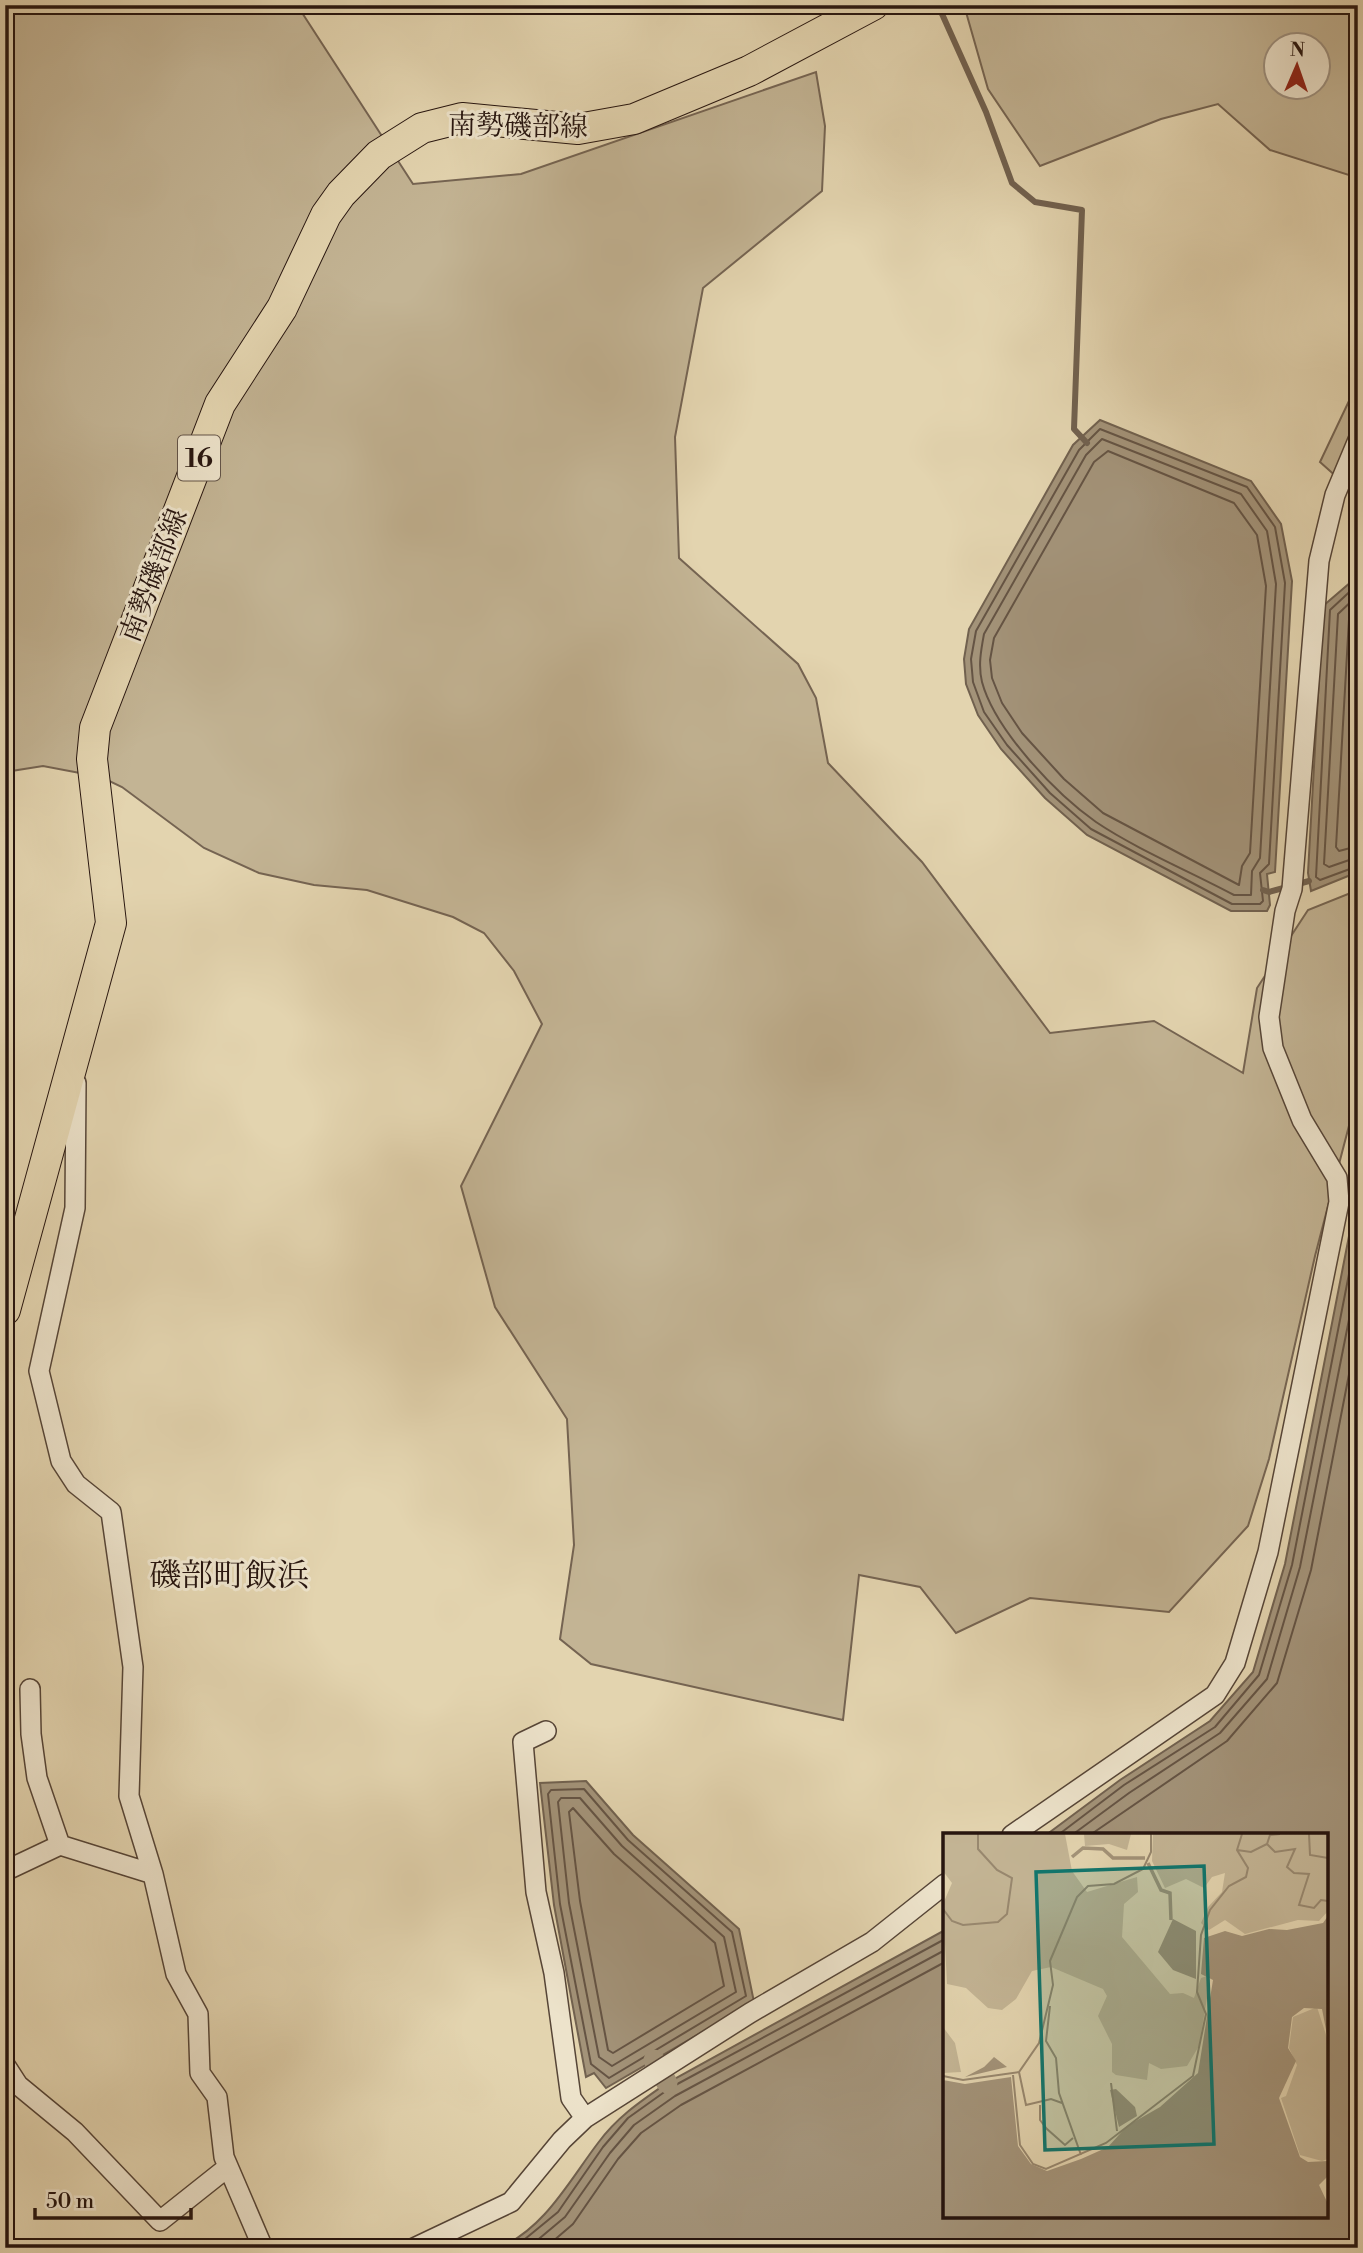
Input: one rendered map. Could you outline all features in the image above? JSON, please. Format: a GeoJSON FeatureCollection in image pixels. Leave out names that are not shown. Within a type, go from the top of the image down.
{"type":"FeatureCollection","features":[{"type":"Feature","properties":{"kind":"main road","name":"南勢磯部線"},"geometry":{"type":"LineString","coordinates":[[5,1310],[111,923],[92,759],[94,728],[220,404],[282,309],[326,215],[341,194],[379,155],[422,128],[462,118],[578,130],[634,119],[749,72],[873,5]]}},
{"type":"Feature","properties":{"kind":"street"},"geometry":{"type":"LineString","coordinates":[[1015,1833],[1136,1746],[1178,1722],[1215,1695],[1235,1663],[1268,1552],[1339,1202],[1337,1178],[1302,1120],[1280,1072],[1269,1017],[1285,911],[1292,889],[1319,561],[1335,495],[1358,440]]}},
{"type":"Feature","properties":{"kind":"street"},"geometry":{"type":"LineString","coordinates":[[76,1057],[75,1208],[39,1371],[61,1461],[76,1484],[111,1512],[133,1667],[129,1796],[153,1874],[176,1973],[198,2014],[200,2073],[217,2097],[224,2157],[263,2248]]}},
{"type":"Feature","properties":{"kind":"street"},"geometry":{"type":"LineString","coordinates":[[30,1689],[30,1734],[37,1778],[60,1845]]}},
{"type":"Feature","properties":{"kind":"street"},"geometry":{"type":"LineString","coordinates":[[546,1731],[523,1742],[536,1892],[554,1973],[571,2098],[585,2118]]}},
{"type":"Feature","properties":{"kind":"street"},"geometry":{"type":"LineString","coordinates":[[5,1871],[60,1845],[153,1874]]}},
{"type":"Feature","properties":{"kind":"street"},"geometry":{"type":"LineString","coordinates":[[414,2248],[511,2202],[562,2140],[585,2118],[681,2056],[872,1942],[943,1886]]}},
{"type":"Feature","properties":{"kind":"street"},"geometry":{"type":"LineString","coordinates":[[5,2065],[18,2085],[75,2132],[160,2221],[228,2167]]}},
{"type":"Feature","properties":{"kind":"shaded area"},"geometry":{"type":"Polygon","coordinates":[[[5,5],[297,5],[413,184],[521,174],[816,72],[825,126],[822,191],[703,288],[675,437],[679,558],[798,664],[816,698],[828,763],[922,862],[1050,1033],[1154,1021],[1243,1073],[1257,988],[1308,910],[1358,890],[1357,1095],[1315,1256],[1269,1459],[1248,1526],[1169,1612],[1030,1598],[956,1633],[920,1587],[859,1575],[843,1720],[591,1664],[560,1639],[574,1545],[567,1419],[495,1307],[461,1186],[542,1024],[514,971],[484,933],[453,917],[367,890],[314,885],[259,873],[204,848],[122,787],[101,777],[43,766],[5,772],[5,5]]]}},
{"type":"Feature","properties":{"kind":"shaded area"},"geometry":{"type":"Polygon","coordinates":[[[964,5],[1358,5],[1358,175],[1355,177],[1270,150],[1218,104],[1161,119],[1040,166],[988,89],[964,5]]]}},
{"type":"Feature","properties":{"kind":"shaded area"},"geometry":{"type":"Polygon","coordinates":[[[1358,382],[1358,496],[1320,462],[1358,382]]]}},
{"type":"Feature","properties":{"kind":"water"},"geometry":{"type":"Polygon","coordinates":[[[1100,420],[1251,481],[1281,524],[1292,581],[1275,872],[1267,874],[1270,905],[1267,911],[1231,911],[1087,835],[1045,798],[1001,749],[978,715],[966,684],[964,659],[969,629],[1073,445],[1100,420]]]}},
{"type":"Feature","properties":{"kind":"water"},"geometry":{"type":"Polygon","coordinates":[[[1358,576],[1358,872],[1311,891],[1308,873],[1323,606],[1358,576]]]}},
{"type":"Feature","properties":{"kind":"water"},"geometry":{"type":"Polygon","coordinates":[[[1358,1190],[1358,2248],[499,2248],[515,2239],[543,2216],[605,2134],[621,2117],[648,2096],[943,1931],[943,2218],[1328,2218],[1328,1833],[1049,1833],[1120,1780],[1210,1721],[1253,1672],[1285,1564],[1358,1190]]]}},
{"type":"Feature","properties":{"kind":"water"},"geometry":{"type":"Polygon","coordinates":[[[586,1781],[633,1835],[739,1929],[754,2002],[606,2088],[594,2073],[586,2077],[554,1905],[540,1783],[586,1781]]]}},
{"type":"Feature","properties":{"kind":"waterway"},"geometry":{"type":"LineString","coordinates":[[938,5],[986,112],[1012,183],[1035,202],[1082,210],[1074,429],[1087,443]]}},
{"type":"Feature","properties":{"kind":"waterway"},"geometry":{"type":"LineString","coordinates":[[1263,890],[1269,892],[1309,881]]}},
{"type":"Feature","properties":{"kind":"waterway"},"geometry":{"type":"LineString","coordinates":[[654,2060],[667,2083]]}},
{"type":"Feature","properties":{"kind":"district","name":"磯部町飯浜"},"geometry":{"type":"Point","coordinates":[229,1575]}}]}
